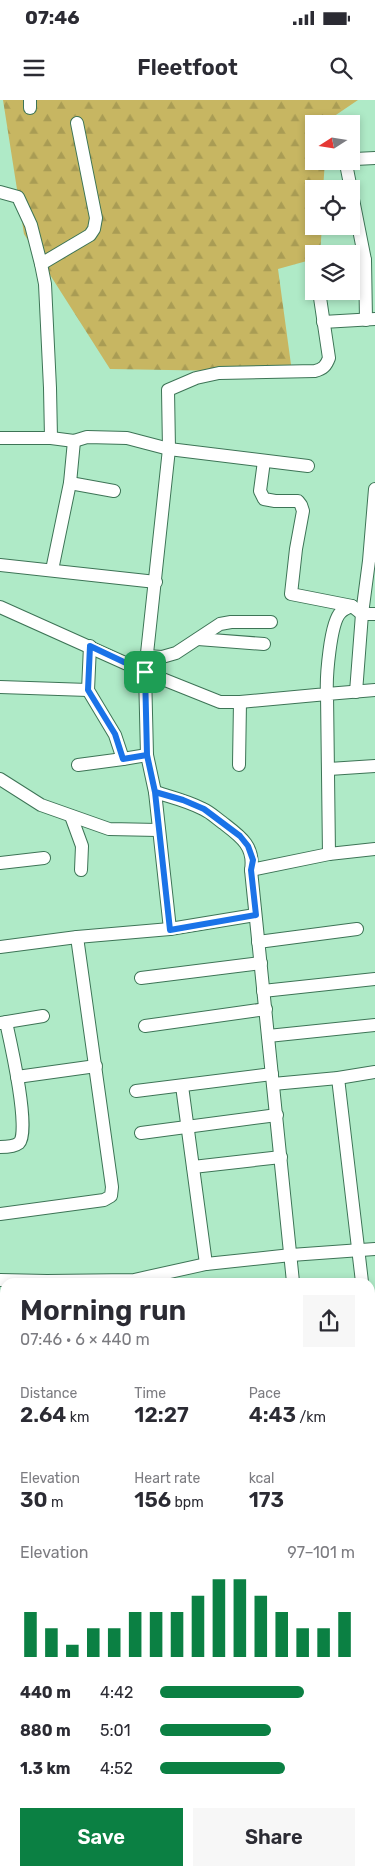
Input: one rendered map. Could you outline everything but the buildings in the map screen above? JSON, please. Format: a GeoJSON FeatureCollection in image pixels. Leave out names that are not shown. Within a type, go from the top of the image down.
{"type":"FeatureCollection","features":[{"type":"Feature","properties":{"kind":"street"},"geometry":{"type":"LineString","coordinates":[[41,264],[90,235],[94,229],[96,218],[77,124]]}},
{"type":"Feature","properties":{"kind":"street"},"geometry":{"type":"LineString","coordinates":[[323,322],[371,319],[366,260],[348,169],[349,163],[355,159],[375,158]]}},
{"type":"Feature","properties":{"kind":"street"},"geometry":{"type":"LineString","coordinates":[[0,192],[18,197],[31,225],[41,264],[45,284],[51,438]]}},
{"type":"Feature","properties":{"kind":"street"},"geometry":{"type":"LineString","coordinates":[[360,262],[366,260]]}},
{"type":"Feature","properties":{"kind":"street"},"geometry":{"type":"LineString","coordinates":[[170,930],[155,792],[147,755],[145,672],[169,449],[168,390],[196,378],[219,372],[315,371],[322,369],[327,365],[329,358],[319,300]]}},
{"type":"Feature","properties":{"kind":"street"},"geometry":{"type":"LineString","coordinates":[[0,438],[51,438],[74,441],[87,437],[127,438],[169,449],[308,466]]}},
{"type":"Feature","properties":{"kind":"street"},"geometry":{"type":"LineString","coordinates":[[52,570],[70,483],[74,441]]}},
{"type":"Feature","properties":{"kind":"street"},"geometry":{"type":"LineString","coordinates":[[264,461],[260,492],[264,499],[298,501],[302,505],[303,511],[291,594],[352,606],[368,614]]}},
{"type":"Feature","properties":{"kind":"street"},"geometry":{"type":"LineString","coordinates":[[70,483],[114,491]]}},
{"type":"Feature","properties":{"kind":"street"},"geometry":{"type":"LineString","coordinates":[[356,692],[368,614],[375,489]]}},
{"type":"Feature","properties":{"kind":"street"},"geometry":{"type":"LineString","coordinates":[[0,565],[156,582]]}},
{"type":"Feature","properties":{"kind":"street"},"geometry":{"type":"LineString","coordinates":[[329,854],[326,680],[334,623],[341,612],[352,606]]}},
{"type":"Feature","properties":{"kind":"street"},"geometry":{"type":"LineString","coordinates":[[0,607],[145,672],[220,702],[240,702],[375,690]]}},
{"type":"Feature","properties":{"kind":"street"},"geometry":{"type":"LineString","coordinates":[[146,656],[162,657],[176,653],[220,624],[231,622],[271,622]]}},
{"type":"Feature","properties":{"kind":"street"},"geometry":{"type":"LineString","coordinates":[[198,639],[264,644]]}},
{"type":"Feature","properties":{"kind":"street"},"geometry":{"type":"LineString","coordinates":[[90,646],[88,690],[115,734],[123,759]]}},
{"type":"Feature","properties":{"kind":"street"},"geometry":{"type":"LineString","coordinates":[[0,687],[88,690]]}},
{"type":"Feature","properties":{"kind":"street"},"geometry":{"type":"LineString","coordinates":[[239,765],[240,702]]}},
{"type":"Feature","properties":{"kind":"street"},"geometry":{"type":"LineString","coordinates":[[78,765],[147,755]]}},
{"type":"Feature","properties":{"kind":"street"},"geometry":{"type":"LineString","coordinates":[[329,769],[375,766]]}},
{"type":"Feature","properties":{"kind":"street"},"geometry":{"type":"LineString","coordinates":[[0,780],[41,805],[109,829],[158,830]]}},
{"type":"Feature","properties":{"kind":"street"},"geometry":{"type":"LineString","coordinates":[[155,792],[183,800],[204,809],[240,836],[248,846],[253,860],[251,870],[293,1278]]}},
{"type":"Feature","properties":{"kind":"street"},"geometry":{"type":"LineString","coordinates":[[71,816],[82,846],[81,870]]}},
{"type":"Feature","properties":{"kind":"street"},"geometry":{"type":"LineString","coordinates":[[251,870],[329,854],[375,849]]}},
{"type":"Feature","properties":{"kind":"street"},"geometry":{"type":"LineString","coordinates":[[0,863],[44,858]]}},
{"type":"Feature","properties":{"kind":"street"},"geometry":{"type":"LineString","coordinates":[[0,947],[77,937],[170,930],[256,915]]}},
{"type":"Feature","properties":{"kind":"street"},"geometry":{"type":"LineString","coordinates":[[258,942],[357,929]]}},
{"type":"Feature","properties":{"kind":"street"},"geometry":{"type":"LineString","coordinates":[[0,1214],[104,1200],[111,1196],[112,1187],[77,937]]}},
{"type":"Feature","properties":{"kind":"street"},"geometry":{"type":"LineString","coordinates":[[141,978],[261,963]]}},
{"type":"Feature","properties":{"kind":"street"},"geometry":{"type":"LineString","coordinates":[[264,990],[375,979]]}},
{"type":"Feature","properties":{"kind":"street"},"geometry":{"type":"LineString","coordinates":[[145,1026],[266,1009]]}},
{"type":"Feature","properties":{"kind":"street"},"geometry":{"type":"LineString","coordinates":[[0,1147],[19,1143],[24,1134],[18,1077],[3,1022],[43,1016]]}},
{"type":"Feature","properties":{"kind":"street"},"geometry":{"type":"LineString","coordinates":[[268,1036],[375,1024]]}},
{"type":"Feature","properties":{"kind":"street"},"geometry":{"type":"LineString","coordinates":[[18,1077],[96,1066]]}},
{"type":"Feature","properties":{"kind":"street"},"geometry":{"type":"LineString","coordinates":[[136,1091],[273,1079],[338,1078],[375,1072]]}},
{"type":"Feature","properties":{"kind":"street"},"geometry":{"type":"LineString","coordinates":[[338,1078],[361,1278]]}},
{"type":"Feature","properties":{"kind":"street"},"geometry":{"type":"LineString","coordinates":[[182,1086],[206,1264]]}},
{"type":"Feature","properties":{"kind":"street"},"geometry":{"type":"LineString","coordinates":[[142,1133],[277,1115]]}},
{"type":"Feature","properties":{"kind":"street"},"geometry":{"type":"LineString","coordinates":[[193,1167],[281,1157]]}},
{"type":"Feature","properties":{"kind":"street"},"geometry":{"type":"LineString","coordinates":[[147,1278],[206,1264],[375,1249]]}},
{"type":"Feature","properties":{"kind":"green space"},"geometry":{"type":"Polygon","coordinates":[[[3,100],[358,100],[336,115],[305,115],[305,170],[324,170],[324,180],[305,180],[305,235],[321,235],[321,245],[305,245],[305,262],[278,269],[292,372],[110,369],[24,234],[3,100]]]}},
{"type":"Feature","properties":{"kind":"route"},"geometry":{"type":"LineString","coordinates":[[145,672],[90,646],[88,690],[115,734],[123,759],[147,755],[155,792],[170,930],[256,915],[251,870],[253,860],[248,846],[240,836],[204,809],[183,800],[155,792],[147,755],[145,672]]}}]}
